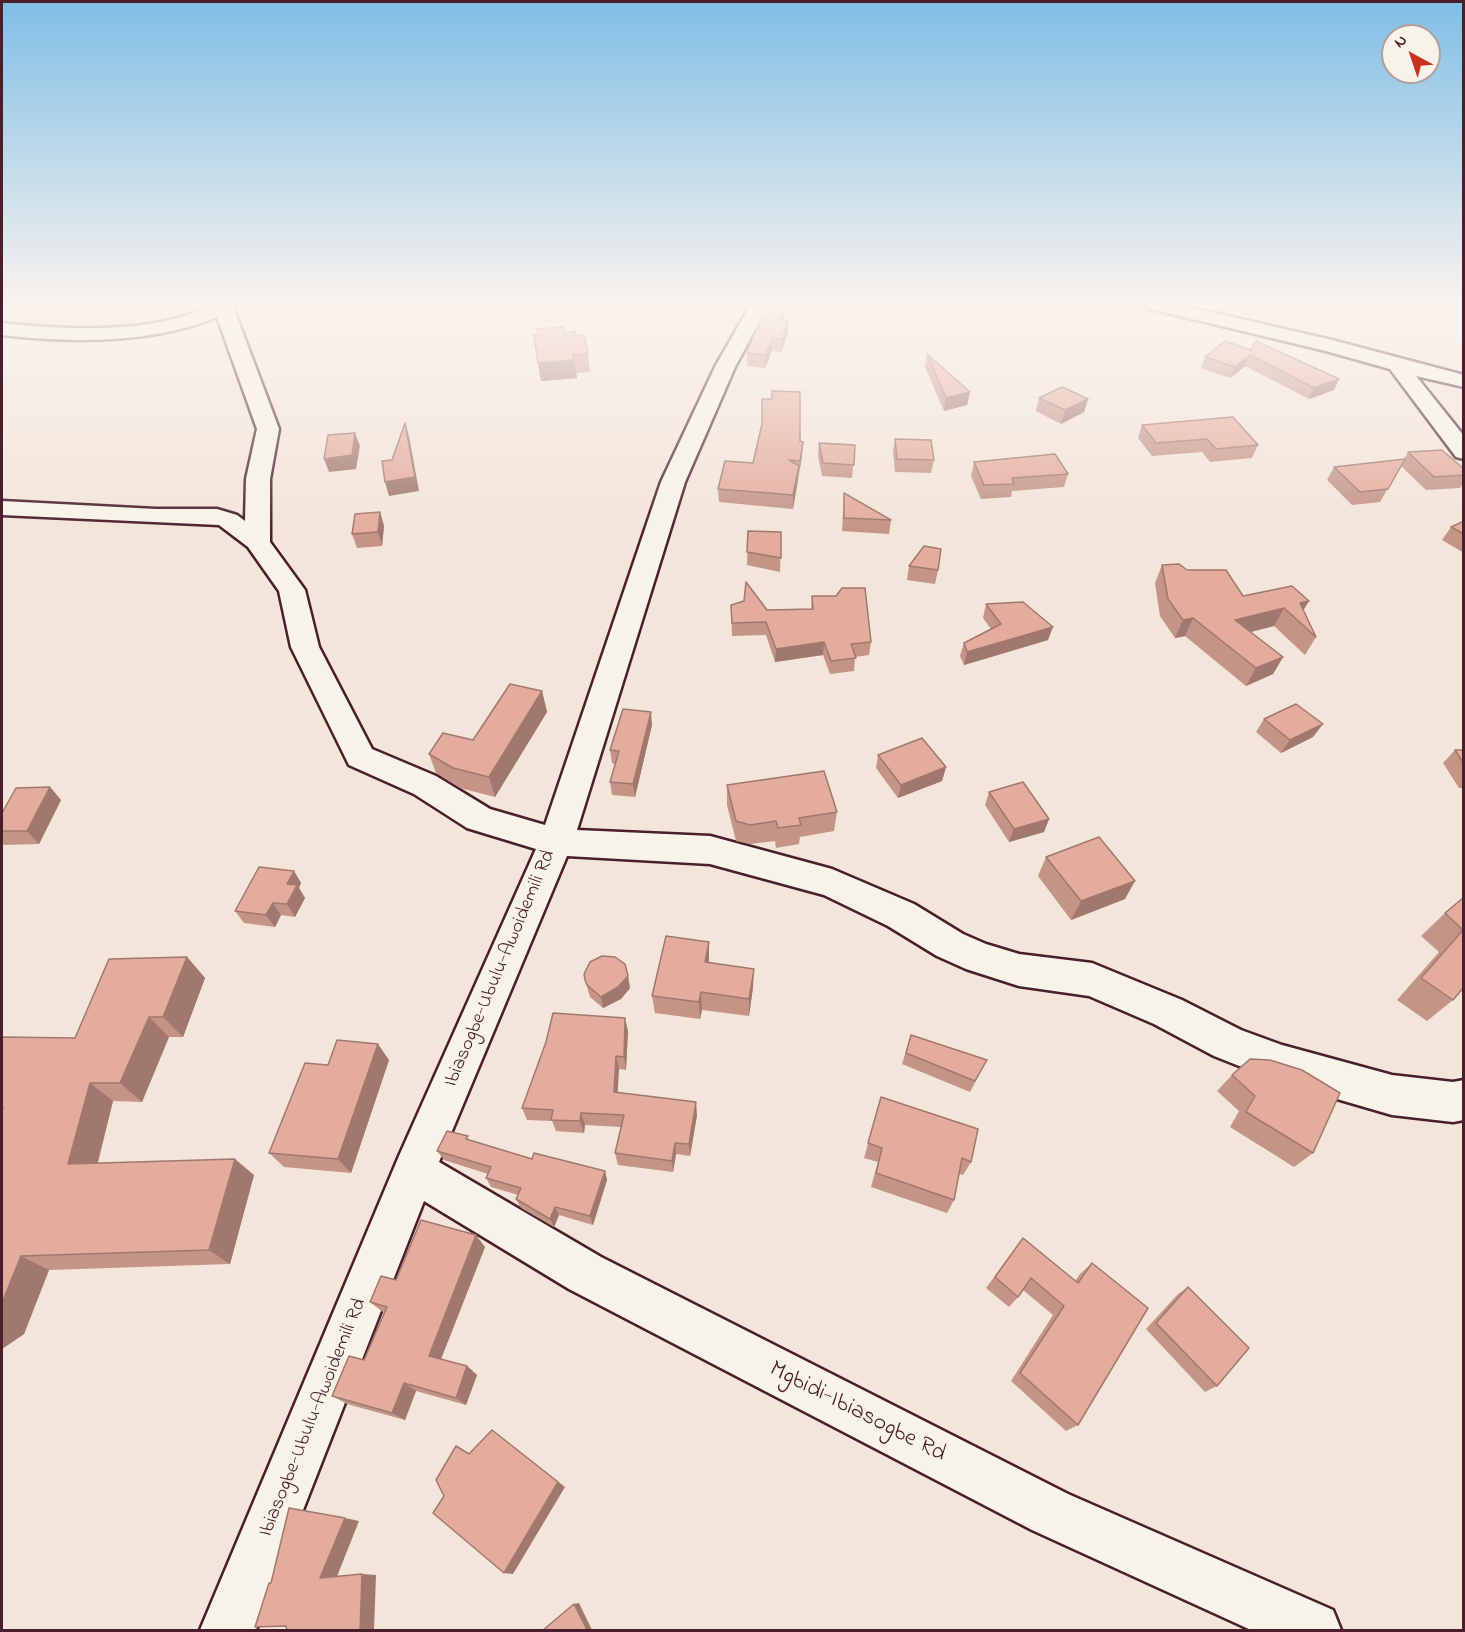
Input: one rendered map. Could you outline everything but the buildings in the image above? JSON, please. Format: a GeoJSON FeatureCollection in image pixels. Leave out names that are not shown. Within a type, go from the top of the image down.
{"type":"FeatureCollection","features":[{"type":"Feature","properties":{"kind":"street"},"geometry":{"type":"LineString","coordinates":[[251,380],[268,429],[258,479],[257,542]]}},
{"type":"Feature","properties":{"kind":"street","name":"Ibiasogbe-Ubulu-Awoidemili Rd"},"geometry":{"type":"LineString","coordinates":[[228,1630],[414,1171],[555,842],[674,482],[719,380]]}},
{"type":"Feature","properties":{"kind":"street"},"geometry":{"type":"LineString","coordinates":[[1409,380],[1464,452]]}},
{"type":"Feature","properties":{"kind":"street"},"geometry":{"type":"LineString","coordinates":[[2,508],[156,516],[217,516],[228,520],[257,542],[292,590],[305,648],[360,757],[425,784],[479,819],[555,842],[710,850],[821,880],[901,915],[950,945],[979,958],[1019,970],[1092,980],[1168,1012],[1228,1043],[1282,1064],[1392,1095],[1453,1102],[1464,1100]]}},
{"type":"Feature","properties":{"kind":"street"},"geometry":{"type":"LineString","coordinates":[[228,520],[242,520],[256,514]]}},
{"type":"Feature","properties":{"kind":"street","name":"Mgbidi-Ibiasogbe Rd"},"geometry":{"type":"LineString","coordinates":[[414,1171],[585,1273],[1040,1507],[1313,1630]]}}]}
